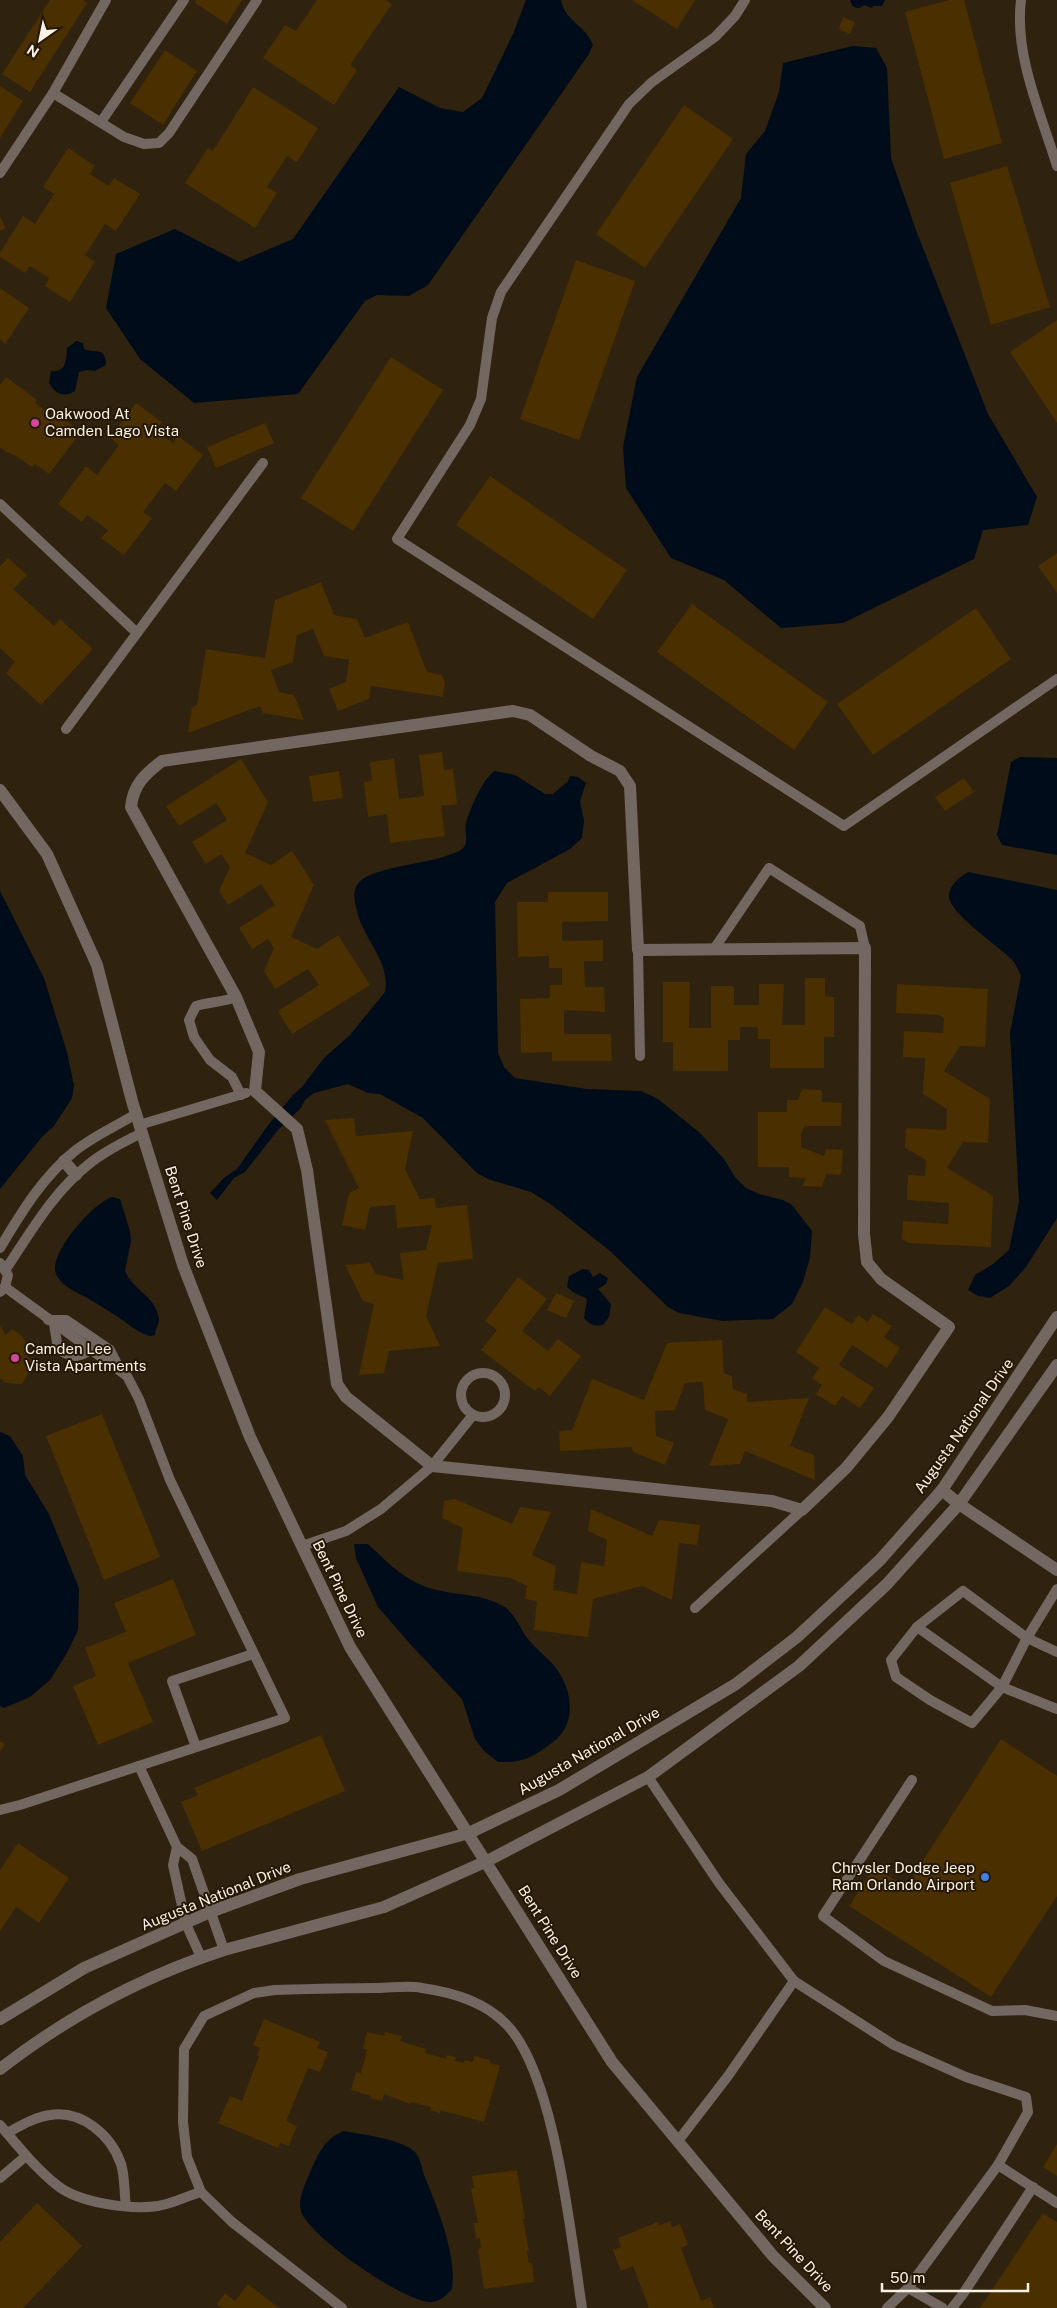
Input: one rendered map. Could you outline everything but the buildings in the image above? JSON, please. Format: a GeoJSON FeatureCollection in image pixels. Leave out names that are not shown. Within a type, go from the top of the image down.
{"type":"FeatureCollection","features":[{"type":"Feature","properties":{"kind":"street"},"geometry":{"type":"LineString","coordinates":[[513,711],[530,716],[591,756],[620,771],[630,786],[638,950],[865,948],[864,1234],[867,1262],[881,1279],[949,1327],[888,1417],[846,1468],[802,1510],[772,1501],[432,1466],[346,1397],[338,1384],[307,1170],[297,1129],[256,1091],[259,1052],[236,997],[131,807],[135,788],[150,770],[162,761],[513,711]]}},
{"type":"Feature","properties":{"kind":"street","name":"Bent Pine Drive"},"geometry":{"type":"LineString","coordinates":[[0,790],[47,854],[97,964],[139,1124],[194,1292],[250,1436],[350,1647],[612,2062],[773,2256],[826,2308]]}},
{"type":"Feature","properties":{"kind":"street"},"geometry":{"type":"LineString","coordinates":[[64,1161],[76,1175]]}},
{"type":"Feature","properties":{"kind":"street","name":"Augusta National Drive"},"geometry":{"type":"LineString","coordinates":[[0,2019],[84,1968],[210,1912],[300,1880],[469,1833],[559,1790],[736,1684],[797,1637],[880,1560],[942,1490],[1057,1317]]}},
{"type":"Feature","properties":{"kind":"street"},"geometry":{"type":"LineString","coordinates":[[0,2069],[30,2045],[122,1991],[201,1957],[384,1907],[486,1861],[648,1777],[799,1666],[887,1584],[959,1504],[1057,1365]]}},
{"type":"Feature","properties":{"kind":"street"},"geometry":{"type":"LineString","coordinates":[[942,1490],[959,1504],[1057,1570]]}},
{"type":"Feature","properties":{"kind":"lane"},"geometry":{"type":"LineString","coordinates":[[0,173],[53,93],[106,0]]}},
{"type":"Feature","properties":{"kind":"lane"},"geometry":{"type":"LineString","coordinates":[[100,122],[184,0]]}},
{"type":"Feature","properties":{"kind":"lane"},"geometry":{"type":"LineString","coordinates":[[53,93],[124,137],[144,144],[159,143],[169,133],[256,0]]}},
{"type":"Feature","properties":{"kind":"lane"},"geometry":{"type":"LineString","coordinates":[[745,0],[735,16],[715,37],[652,82],[630,104],[501,292],[492,318],[481,399],[470,425],[397,539],[844,826],[1057,679]]}},
{"type":"Feature","properties":{"kind":"lane"},"geometry":{"type":"LineString","coordinates":[[1021,0],[1019,17],[1027,70],[1057,166]]}},
{"type":"Feature","properties":{"kind":"lane"},"geometry":{"type":"LineString","coordinates":[[66,729],[263,463]]}},
{"type":"Feature","properties":{"kind":"lane"},"geometry":{"type":"LineString","coordinates":[[0,504],[137,633]]}},
{"type":"Feature","properties":{"kind":"lane"},"geometry":{"type":"LineString","coordinates":[[714,948],[769,868],[860,926],[865,948]]}},
{"type":"Feature","properties":{"kind":"lane"},"geometry":{"type":"LineString","coordinates":[[638,950],[640,1056]]}},
{"type":"Feature","properties":{"kind":"lane"},"geometry":{"type":"LineString","coordinates":[[236,997],[196,1006],[189,1020],[194,1037],[210,1060],[232,1077],[240,1095]]}},
{"type":"Feature","properties":{"kind":"lane"},"geometry":{"type":"LineString","coordinates":[[0,1248],[24,1208],[64,1161],[76,1150],[139,1124],[256,1091]]}},
{"type":"Feature","properties":{"kind":"lane"},"geometry":{"type":"LineString","coordinates":[[0,1810],[285,1718],[170,1480],[139,1399],[128,1376],[120,1369],[110,1350],[94,1345],[66,1320],[51,1322],[2,1290],[8,1275],[3,1266],[64,1188],[76,1175],[113,1147],[139,1124]]}},
{"type":"Feature","properties":{"kind":"lane"},"geometry":{"type":"LineString","coordinates":[[51,1322],[58,1349],[68,1356],[80,1356],[94,1345]]}},
{"type":"Feature","properties":{"kind":"lane"},"geometry":{"type":"LineString","coordinates":[[477,1374],[492,1374],[503,1384],[506,1391],[504,1405],[494,1415],[487,1417],[473,1415],[462,1404],[462,1389],[465,1382],[477,1374]]}},
{"type":"Feature","properties":{"kind":"lane"},"geometry":{"type":"LineString","coordinates":[[302,1546],[346,1531],[381,1509],[432,1466],[473,1415]]}},
{"type":"Feature","properties":{"kind":"lane"},"geometry":{"type":"LineString","coordinates":[[695,1608],[802,1510]]}},
{"type":"Feature","properties":{"kind":"lane"},"geometry":{"type":"LineString","coordinates":[[1057,1589],[1027,1638],[1002,1687],[972,1723],[930,1700],[896,1677],[891,1660],[918,1627],[963,1591],[1027,1638],[1057,1652]]}},
{"type":"Feature","properties":{"kind":"lane"},"geometry":{"type":"LineString","coordinates":[[918,1627],[1002,1687],[1057,1709]]}},
{"type":"Feature","properties":{"kind":"lane"},"geometry":{"type":"LineString","coordinates":[[196,1747],[172,1681],[253,1654]]}},
{"type":"Feature","properties":{"kind":"lane"},"geometry":{"type":"LineString","coordinates":[[139,1766],[178,1847],[192,1859],[224,1950]]}},
{"type":"Feature","properties":{"kind":"lane"},"geometry":{"type":"LineString","coordinates":[[648,1777],[719,1883],[794,1981],[894,2045],[966,2076],[1026,2097],[1028,2112],[998,2165],[908,2288],[887,2308]]}},
{"type":"Feature","properties":{"kind":"lane"},"geometry":{"type":"LineString","coordinates":[[912,1780],[823,1916],[884,1961],[992,2011],[1025,2010],[1057,2016]]}},
{"type":"Feature","properties":{"kind":"lane"},"geometry":{"type":"LineString","coordinates":[[178,1847],[174,1865],[186,1924],[201,1957]]}},
{"type":"Feature","properties":{"kind":"lane"},"geometry":{"type":"LineString","coordinates":[[678,2141],[728,2076],[794,1981]]}},
{"type":"Feature","properties":{"kind":"lane"},"geometry":{"type":"LineString","coordinates":[[342,2308],[232,2222],[201,2192],[187,2157],[183,2122],[184,2049],[204,2016],[254,1993],[275,1990],[421,1987],[457,1996],[486,2008],[506,2023],[523,2046],[541,2090],[562,2174],[582,2308]]}},
{"type":"Feature","properties":{"kind":"lane"},"geometry":{"type":"LineString","coordinates":[[7,2133],[27,2122],[50,2115],[82,2120],[95,2126],[104,2135],[121,2164],[126,2206]]}},
{"type":"Feature","properties":{"kind":"lane"},"geometry":{"type":"LineString","coordinates":[[0,2125],[26,2156],[59,2187],[86,2199],[126,2206],[160,2206],[201,2192]]}},
{"type":"Feature","properties":{"kind":"lane"},"geometry":{"type":"LineString","coordinates":[[0,2178],[26,2156]]}},
{"type":"Feature","properties":{"kind":"lane"},"geometry":{"type":"LineString","coordinates":[[998,2165],[1057,2203]]}},
{"type":"Feature","properties":{"kind":"lane"},"geometry":{"type":"LineString","coordinates":[[952,2308],[964,2294],[1033,2187]]}},
{"type":"Feature","properties":{"kind":"lane"},"geometry":{"type":"LineString","coordinates":[[908,2288],[943,2308]]}},
{"type":"Feature","properties":{"kind":"water"},"geometry":{"type":"Polygon","coordinates":[[[526,0],[561,0],[567,13],[585,32],[593,45],[589,54],[428,285],[409,296],[377,295],[365,301],[298,394],[194,403],[140,359],[106,308],[116,254],[175,229],[239,262],[293,239],[399,87],[440,108],[463,112],[482,98],[513,34],[526,0]]]}},
{"type":"Feature","properties":{"kind":"water"},"geometry":{"type":"Polygon","coordinates":[[[850,0],[885,0],[882,6],[873,6],[872,8],[864,5],[856,8],[851,4],[850,0]]]}},
{"type":"Feature","properties":{"kind":"water"},"geometry":{"type":"Polygon","coordinates":[[[853,46],[876,48],[887,68],[891,158],[916,230],[988,414],[1037,497],[1028,525],[983,530],[974,559],[843,623],[781,628],[724,580],[671,558],[626,488],[623,447],[637,377],[741,198],[746,154],[765,131],[779,92],[783,63],[853,46]]]}},
{"type":"Feature","properties":{"kind":"water"},"geometry":{"type":"Polygon","coordinates":[[[76,341],[83,343],[84,349],[102,353],[106,359],[106,365],[95,371],[79,372],[75,391],[60,394],[49,383],[51,371],[63,368],[66,361],[67,348],[76,341]]]}},
{"type":"Feature","properties":{"kind":"water"},"geometry":{"type":"Polygon","coordinates":[[[1020,757],[1057,758],[1057,855],[1002,845],[997,835],[1011,762],[1020,757]]]}},
{"type":"Feature","properties":{"kind":"water"},"geometry":{"type":"Polygon","coordinates":[[[495,771],[515,775],[545,794],[553,794],[568,781],[570,776],[578,777],[586,783],[580,801],[584,821],[582,838],[570,849],[507,883],[495,902],[498,1053],[504,1067],[515,1078],[587,1089],[641,1091],[658,1099],[700,1133],[724,1159],[735,1177],[746,1188],[759,1194],[783,1200],[792,1205],[812,1231],[810,1257],[803,1282],[792,1304],[773,1319],[723,1321],[679,1313],[668,1307],[610,1251],[552,1205],[531,1192],[488,1179],[477,1173],[423,1118],[380,1094],[368,1093],[348,1084],[314,1093],[305,1100],[301,1108],[278,1130],[245,1172],[234,1178],[217,1200],[210,1193],[224,1178],[237,1169],[269,1124],[293,1095],[302,1087],[324,1058],[350,1035],[385,992],[386,981],[384,971],[357,911],[354,895],[357,885],[363,879],[373,874],[439,858],[462,849],[466,843],[466,823],[474,802],[486,780],[495,771]]]}},
{"type":"Feature","properties":{"kind":"water"},"geometry":{"type":"Polygon","coordinates":[[[968,872],[1057,890],[1057,1218],[1026,1267],[1009,1286],[990,1298],[978,1296],[968,1290],[975,1275],[993,1264],[1009,1250],[1019,1202],[1010,1033],[1021,976],[1013,961],[965,920],[951,902],[949,895],[951,887],[968,872]]]}},
{"type":"Feature","properties":{"kind":"water"},"geometry":{"type":"Polygon","coordinates":[[[0,891],[44,978],[67,1052],[74,1086],[72,1098],[54,1126],[42,1137],[0,1189],[0,891]]]}},
{"type":"Feature","properties":{"kind":"water"},"geometry":{"type":"Polygon","coordinates":[[[112,1197],[120,1199],[130,1231],[131,1241],[125,1271],[133,1284],[154,1305],[157,1312],[159,1322],[155,1335],[152,1336],[140,1332],[101,1306],[70,1289],[56,1274],[55,1265],[65,1242],[94,1209],[112,1197]]]}},
{"type":"Feature","properties":{"kind":"water"},"geometry":{"type":"Polygon","coordinates":[[[583,1269],[589,1270],[593,1277],[600,1273],[608,1278],[606,1284],[598,1289],[611,1304],[609,1317],[600,1326],[590,1323],[584,1318],[587,1299],[567,1287],[569,1276],[583,1269]]]}},
{"type":"Feature","properties":{"kind":"water"},"geometry":{"type":"Polygon","coordinates":[[[0,1432],[10,1436],[23,1456],[25,1475],[49,1514],[79,1588],[78,1630],[67,1653],[50,1680],[30,1697],[4,1708],[0,1706],[0,1432]]]}},
{"type":"Feature","properties":{"kind":"water"},"geometry":{"type":"Polygon","coordinates":[[[354,1544],[368,1544],[398,1572],[419,1584],[440,1591],[483,1598],[507,1609],[528,1639],[555,1667],[565,1685],[570,1706],[566,1726],[561,1734],[540,1752],[522,1760],[498,1762],[484,1751],[475,1739],[462,1699],[378,1607],[356,1558],[354,1544]]]}},
{"type":"Feature","properties":{"kind":"water"},"geometry":{"type":"Polygon","coordinates":[[[343,2131],[403,2144],[416,2153],[445,2231],[452,2261],[452,2289],[442,2298],[430,2302],[417,2299],[379,2280],[338,2250],[307,2222],[300,2206],[305,2183],[324,2146],[332,2137],[343,2131]]]}},
{"type":"Feature","properties":{"kind":"place","name":"Oakwood At Camden Lago Vista"},"geometry":{"type":"Point","coordinates":[35,423]}},
{"type":"Feature","properties":{"kind":"place","name":"Camden Lee Vista Apartments"},"geometry":{"type":"Point","coordinates":[15,1358]}},
{"type":"Feature","properties":{"kind":"place","name":"Chrysler Dodge Jeep Ram Orlando Airport"},"geometry":{"type":"Point","coordinates":[985,1877]}}]}
